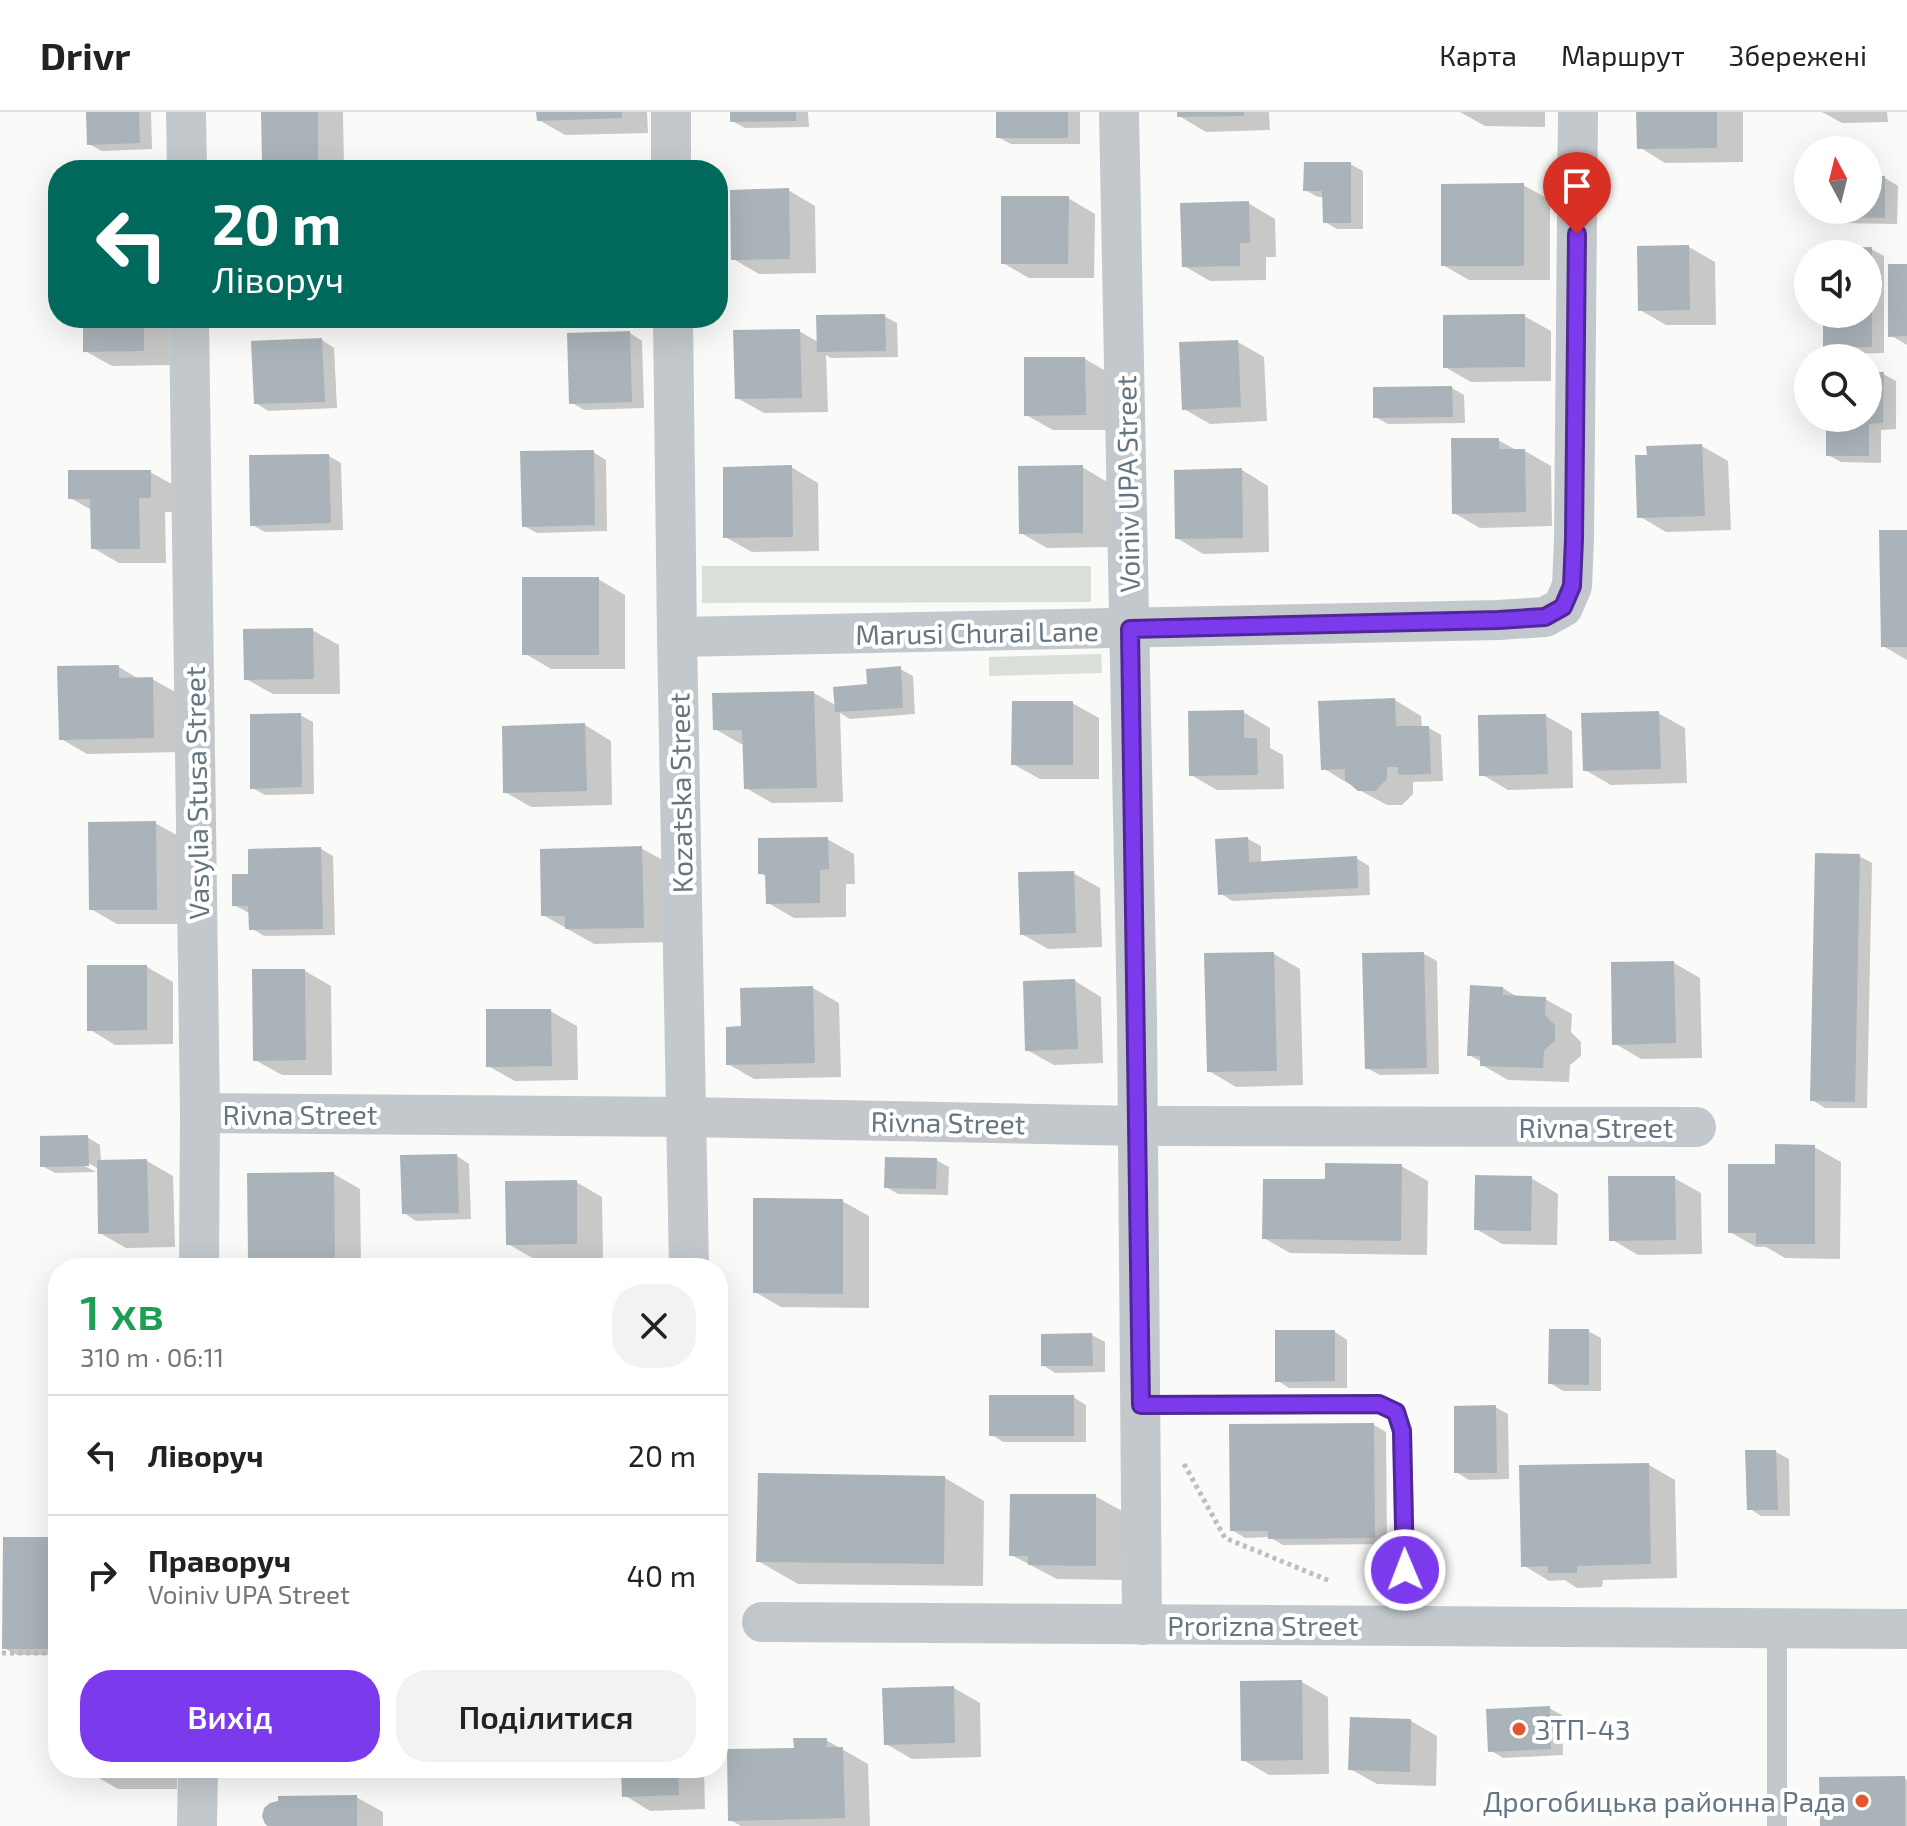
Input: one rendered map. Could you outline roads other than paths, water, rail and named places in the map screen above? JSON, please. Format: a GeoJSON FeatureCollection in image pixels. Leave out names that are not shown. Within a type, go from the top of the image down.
{"type":"FeatureCollection","features":[{"type":"Feature","properties":{"kind":"street"},"geometry":{"type":"LineString","coordinates":[[186,112],[187,160]]}},
{"type":"Feature","properties":{"kind":"street"},"geometry":{"type":"LineString","coordinates":[[671,112],[671,160]]}},
{"type":"Feature","properties":{"kind":"street","name":"Voiniv UPA Street"},"geometry":{"type":"LineString","coordinates":[[1119,112],[1138,1126],[1142,1625]]}},
{"type":"Feature","properties":{"kind":"street","name":"Marusi Churai Lane"},"geometry":{"type":"LineString","coordinates":[[677,637],[1498,620],[1545,617],[1563,607],[1572,586],[1574,539],[1578,112]]}},
{"type":"Feature","properties":{"kind":"street","name":"Vasylia Stusa Street"},"geometry":{"type":"LineString","coordinates":[[189,328],[200,1113],[199,1258]]}},
{"type":"Feature","properties":{"kind":"street","name":"Kozatska Street"},"geometry":{"type":"LineString","coordinates":[[673,328],[689,1258]]}},
{"type":"Feature","properties":{"kind":"street","name":"Rivna Street"},"geometry":{"type":"LineString","coordinates":[[200,1113],[687,1117],[1138,1126],[1696,1127]]}},
{"type":"Feature","properties":{"kind":"street","name":"Prorizna Street"},"geometry":{"type":"LineString","coordinates":[[762,1622],[1907,1629]]}},
{"type":"Feature","properties":{"kind":"street"},"geometry":{"type":"LineString","coordinates":[[197,1826],[198,1778]]}},
{"type":"Feature","properties":{"kind":"lane"},"geometry":{"type":"LineString","coordinates":[[1141,1405],[1379,1404],[1396,1412],[1402,1431],[1406,1626]]}},
{"type":"Feature","properties":{"kind":"lane"},"geometry":{"type":"LineString","coordinates":[[1777,1628],[1777,1826]]}},
{"type":"Feature","properties":{"kind":"place","name":"ЗТП-43"},"geometry":{"type":"Point","coordinates":[1519,1729]}},
{"type":"Feature","properties":{"kind":"place","name":"Дрогобицька районна Рада"},"geometry":{"type":"Point","coordinates":[1862,1801]}}]}
